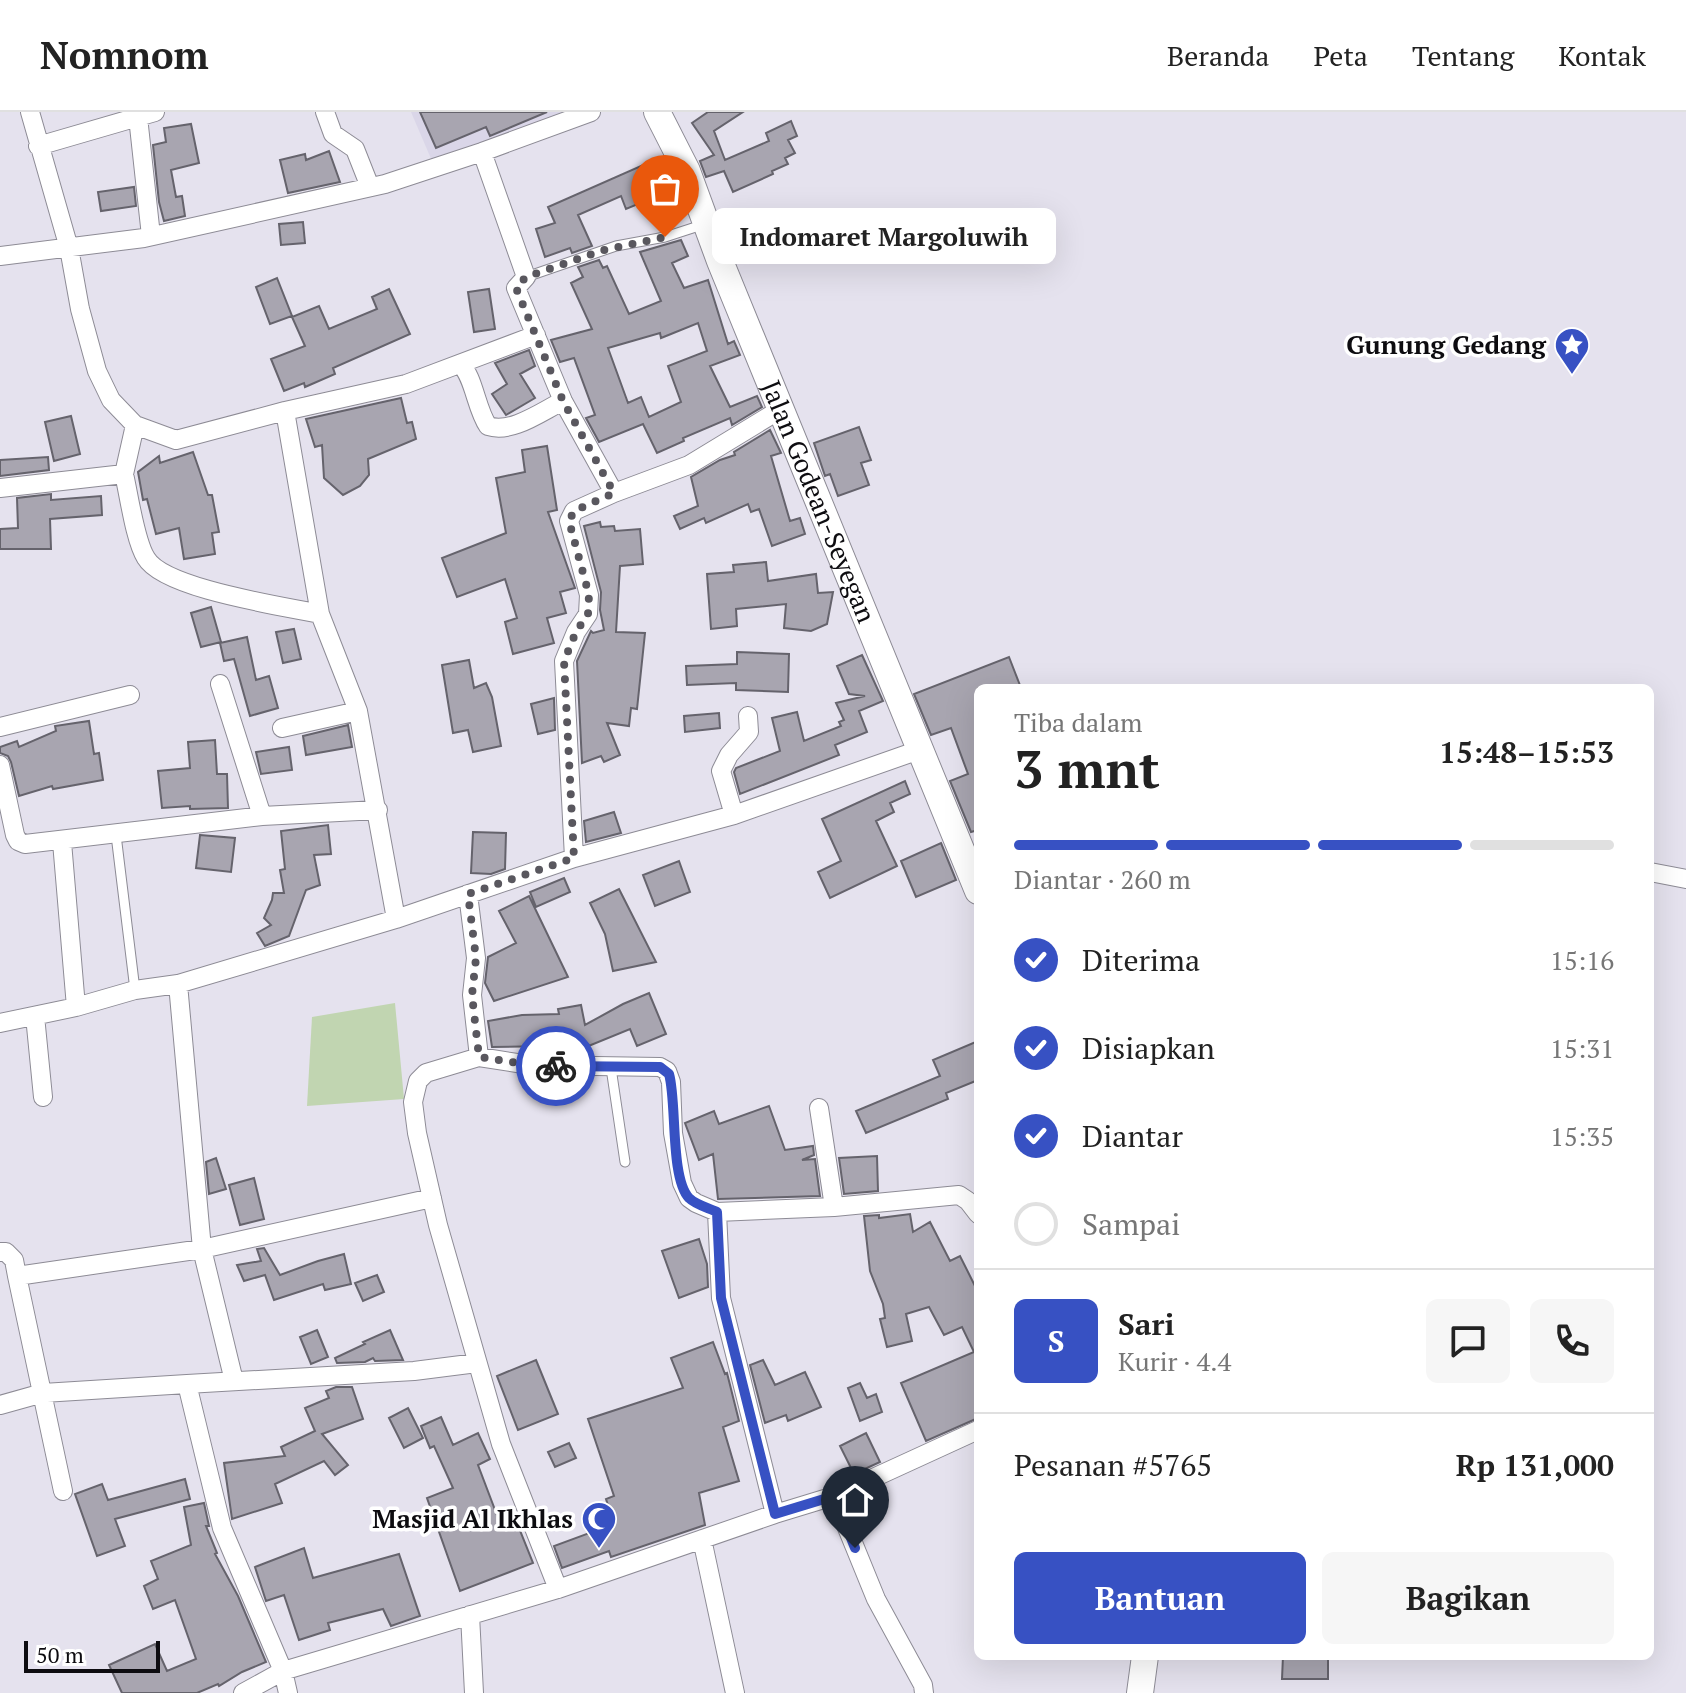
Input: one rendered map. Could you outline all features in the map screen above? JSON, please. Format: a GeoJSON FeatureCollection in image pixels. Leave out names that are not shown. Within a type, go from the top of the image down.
{"type":"FeatureCollection","features":[{"type":"Feature","properties":{"kind":"main road","name":"Jalan Godean-Seyegan"},"geometry":{"type":"LineString","coordinates":[[657,112],[687,171],[974,881]]}},
{"type":"Feature","properties":{"kind":"main road"},"geometry":{"type":"LineString","coordinates":[[1140,1693],[1144,1660]]}},
{"type":"Feature","properties":{"kind":"street"},"geometry":{"type":"LineString","coordinates":[[30,112],[69,248],[83,324],[97,371],[111,400],[135,425],[176,440],[285,411],[371,393],[536,335]]}},
{"type":"Feature","properties":{"kind":"street"},"geometry":{"type":"LineString","coordinates":[[325,112],[333,134],[355,149],[370,187]]}},
{"type":"Feature","properties":{"kind":"street"},"geometry":{"type":"LineString","coordinates":[[0,256],[151,236],[370,187],[482,152],[591,112]]}},
{"type":"Feature","properties":{"kind":"street"},"geometry":{"type":"LineString","coordinates":[[38,146],[147,114],[151,236]]}},
{"type":"Feature","properties":{"kind":"street"},"geometry":{"type":"LineString","coordinates":[[482,152],[526,277],[516,288],[563,401],[614,493]]}},
{"type":"Feature","properties":{"kind":"street"},"geometry":{"type":"LineString","coordinates":[[460,364],[466,369],[478,407],[488,426],[496,429],[513,425],[563,401]]}},
{"type":"Feature","properties":{"kind":"street"},"geometry":{"type":"LineString","coordinates":[[574,858],[564,661],[576,632],[588,614],[589,595],[569,521],[574,511],[689,465],[781,409]]}},
{"type":"Feature","properties":{"kind":"street"},"geometry":{"type":"LineString","coordinates":[[285,411],[320,614],[358,711],[396,919]]}},
{"type":"Feature","properties":{"kind":"street"},"geometry":{"type":"LineString","coordinates":[[135,425],[124,474],[144,556],[154,569],[165,576],[224,594],[320,614]]}},
{"type":"Feature","properties":{"kind":"street"},"geometry":{"type":"LineString","coordinates":[[0,488],[124,474]]}},
{"type":"Feature","properties":{"kind":"street"},"geometry":{"type":"LineString","coordinates":[[220,684],[250,769],[262,816]]}},
{"type":"Feature","properties":{"kind":"street"},"geometry":{"type":"LineString","coordinates":[[0,727],[130,695]]}},
{"type":"Feature","properties":{"kind":"street"},"geometry":{"type":"LineString","coordinates":[[282,728],[358,711]]}},
{"type":"Feature","properties":{"kind":"street"},"geometry":{"type":"LineString","coordinates":[[734,815],[721,771],[729,755],[749,732],[748,716]]}},
{"type":"Feature","properties":{"kind":"street"},"geometry":{"type":"LineString","coordinates":[[0,1023],[76,1007],[135,990],[178,984],[396,919],[574,858],[734,815],[922,749]]}},
{"type":"Feature","properties":{"kind":"street"},"geometry":{"type":"LineString","coordinates":[[0,765],[18,841],[25,844],[262,816],[378,810]]}},
{"type":"Feature","properties":{"kind":"street"},"geometry":{"type":"LineString","coordinates":[[62,842],[76,1007]]}},
{"type":"Feature","properties":{"kind":"street"},"geometry":{"type":"LineString","coordinates":[[1654,873],[1686,879]]}},
{"type":"Feature","properties":{"kind":"street"},"geometry":{"type":"LineString","coordinates":[[468,894],[476,958],[472,995],[479,1057]]}},
{"type":"Feature","properties":{"kind":"street"},"geometry":{"type":"LineString","coordinates":[[178,984],[202,1249],[234,1381]]}},
{"type":"Feature","properties":{"kind":"street"},"geometry":{"type":"LineString","coordinates":[[35,1016],[43,1097]]}},
{"type":"Feature","properties":{"kind":"street"},"geometry":{"type":"LineString","coordinates":[[558,1589],[501,1444],[432,1198],[414,1115],[415,1090],[426,1073],[479,1057],[530,1065],[660,1067],[667,1071],[671,1082],[673,1133],[684,1189],[693,1201],[717,1212],[834,1207],[959,1195],[974,1209]]}},
{"type":"Feature","properties":{"kind":"street"},"geometry":{"type":"LineString","coordinates":[[819,1108],[834,1207]]}},
{"type":"Feature","properties":{"kind":"street"},"geometry":{"type":"LineString","coordinates":[[17,1276],[202,1249],[432,1198]]}},
{"type":"Feature","properties":{"kind":"street"},"geometry":{"type":"LineString","coordinates":[[717,1212],[721,1298],[775,1514]]}},
{"type":"Feature","properties":{"kind":"street"},"geometry":{"type":"LineString","coordinates":[[0,1252],[6,1252],[14,1260],[63,1491]]}},
{"type":"Feature","properties":{"kind":"street"},"geometry":{"type":"LineString","coordinates":[[0,1405],[43,1393],[414,1371],[477,1363]]}},
{"type":"Feature","properties":{"kind":"street"},"geometry":{"type":"LineString","coordinates":[[187,1384],[222,1528],[283,1671],[288,1693]]}},
{"type":"Feature","properties":{"kind":"street"},"geometry":{"type":"LineString","coordinates":[[243,1693],[283,1671],[558,1589],[834,1496],[974,1432]]}},
{"type":"Feature","properties":{"kind":"street"},"geometry":{"type":"LineString","coordinates":[[834,1496],[876,1599],[923,1685],[924,1693]]}},
{"type":"Feature","properties":{"kind":"street"},"geometry":{"type":"LineString","coordinates":[[702,1539],[735,1693]]}},
{"type":"Feature","properties":{"kind":"street"},"geometry":{"type":"LineString","coordinates":[[470,1615],[474,1693]]}},
{"type":"Feature","properties":{"kind":"lane"},"geometry":{"type":"LineString","coordinates":[[526,277],[616,246],[707,225]]}},
{"type":"Feature","properties":{"kind":"lane"},"geometry":{"type":"LineString","coordinates":[[116,835],[135,990]]}},
{"type":"Feature","properties":{"kind":"lane"},"geometry":{"type":"LineString","coordinates":[[611,1068],[625,1162]]}},
{"type":"Feature","properties":{"kind":"shaded area"},"geometry":{"type":"Polygon","coordinates":[[[411,112],[565,112],[435,168],[411,112]]]}},
{"type":"Feature","properties":{"kind":"green space"},"geometry":{"type":"Polygon","coordinates":[[[395,1003],[404,1099],[307,1106],[312,1017],[395,1003]]]}},
{"type":"Feature","properties":{"kind":"building"},"geometry":{"type":"Polygon","coordinates":[[[420,112],[547,112],[490,136],[486,127],[436,148],[420,112]]]}},
{"type":"Feature","properties":{"kind":"building"},"geometry":{"type":"Polygon","coordinates":[[[708,112],[743,112],[714,131],[725,160],[769,141],[766,133],[791,121],[797,136],[788,140],[795,153],[785,158],[788,164],[772,171],[773,174],[733,192],[724,171],[706,177],[700,161],[714,155],[692,123],[708,112]]]}},
{"type":"Feature","properties":{"kind":"building"},"geometry":{"type":"Polygon","coordinates":[[[191,124],[199,163],[171,170],[176,197],[182,196],[185,216],[164,221],[153,145],[166,142],[164,128],[191,124]]]}},
{"type":"Feature","properties":{"kind":"building"},"geometry":{"type":"Polygon","coordinates":[[[329,151],[340,182],[288,193],[280,160],[305,154],[306,160],[329,151]]]}},
{"type":"Feature","properties":{"kind":"building"},"geometry":{"type":"Polygon","coordinates":[[[659,158],[672,190],[626,209],[621,196],[578,215],[592,246],[572,253],[570,248],[545,257],[536,229],[555,223],[548,207],[659,158]]]}},
{"type":"Feature","properties":{"kind":"building"},"geometry":{"type":"Polygon","coordinates":[[[134,187],[136,206],[101,211],[98,192],[134,187]]]}},
{"type":"Feature","properties":{"kind":"building"},"geometry":{"type":"Polygon","coordinates":[[[303,222],[305,243],[281,245],[279,224],[303,222]]]}},
{"type":"Feature","properties":{"kind":"building"},"geometry":{"type":"Polygon","coordinates":[[[681,240],[688,256],[672,263],[684,288],[708,280],[728,344],[734,341],[740,355],[710,366],[730,407],[757,396],[762,407],[732,425],[730,418],[657,453],[643,424],[599,442],[586,418],[595,415],[574,358],[560,362],[551,340],[592,329],[571,283],[583,277],[578,267],[599,260],[603,268],[607,266],[629,314],[661,301],[640,252],[681,240]],[[698,323],[661,338],[660,333],[608,348],[628,403],[641,397],[649,417],[681,402],[668,366],[707,351],[698,323]]]}},
{"type":"Feature","properties":{"kind":"building"},"geometry":{"type":"Polygon","coordinates":[[[277,278],[292,316],[270,324],[256,287],[277,278]]]}},
{"type":"Feature","properties":{"kind":"building"},"geometry":{"type":"Polygon","coordinates":[[[389,289],[410,334],[333,368],[335,374],[305,387],[304,383],[284,391],[271,359],[305,346],[292,317],[319,306],[329,329],[377,309],[372,297],[389,289]]]}},
{"type":"Feature","properties":{"kind":"building"},"geometry":{"type":"Polygon","coordinates":[[[489,289],[495,329],[474,332],[468,292],[489,289]]]}},
{"type":"Feature","properties":{"kind":"building"},"geometry":{"type":"Polygon","coordinates":[[[529,350],[535,366],[520,374],[535,398],[506,415],[492,394],[507,384],[495,363],[529,350]]]}},
{"type":"Feature","properties":{"kind":"building"},"geometry":{"type":"Polygon","coordinates":[[[401,398],[407,423],[412,422],[416,439],[368,459],[369,475],[360,486],[343,495],[324,478],[322,445],[315,447],[306,419],[401,398]]]}},
{"type":"Feature","properties":{"kind":"building"},"geometry":{"type":"Polygon","coordinates":[[[71,416],[80,454],[54,461],[45,422],[71,416]]]}},
{"type":"Feature","properties":{"kind":"building"},"geometry":{"type":"Polygon","coordinates":[[[859,427],[871,460],[861,463],[869,485],[838,496],[830,474],[825,476],[814,443],[859,427]]]}},
{"type":"Feature","properties":{"kind":"building"},"geometry":{"type":"Polygon","coordinates":[[[770,430],[781,453],[771,456],[790,521],[800,518],[805,534],[772,546],[759,509],[751,512],[748,504],[706,523],[704,518],[680,529],[674,516],[698,506],[691,477],[735,455],[734,452],[770,430]]]}},
{"type":"Feature","properties":{"kind":"building"},"geometry":{"type":"Polygon","coordinates":[[[547,446],[557,510],[548,512],[575,588],[560,592],[566,613],[547,618],[554,643],[513,654],[505,622],[517,618],[505,579],[457,597],[442,558],[506,533],[496,478],[525,472],[522,450],[547,446]]]}},
{"type":"Feature","properties":{"kind":"building"},"geometry":{"type":"Polygon","coordinates":[[[193,452],[208,495],[212,495],[219,532],[212,533],[215,554],[184,559],[179,528],[156,534],[147,499],[143,500],[138,472],[159,456],[160,463],[193,452]]]}},
{"type":"Feature","properties":{"kind":"building"},"geometry":{"type":"Polygon","coordinates":[[[48,457],[49,470],[0,476],[0,460],[48,457]]]}},
{"type":"Feature","properties":{"kind":"building"},"geometry":{"type":"Polygon","coordinates":[[[51,494],[51,500],[101,496],[102,515],[50,519],[51,549],[0,549],[0,529],[18,528],[17,498],[51,494]]]}},
{"type":"Feature","properties":{"kind":"building"},"geometry":{"type":"Polygon","coordinates":[[[600,522],[601,527],[614,526],[615,531],[640,529],[643,564],[620,566],[616,632],[645,633],[637,709],[631,708],[629,726],[607,723],[620,755],[604,762],[601,756],[582,763],[577,661],[591,631],[604,630],[600,610],[601,592],[584,526],[600,522]]]}},
{"type":"Feature","properties":{"kind":"building"},"geometry":{"type":"Polygon","coordinates":[[[766,562],[768,581],[816,574],[818,593],[833,592],[827,624],[811,631],[784,628],[786,604],[736,609],[737,626],[711,629],[707,574],[734,572],[733,565],[766,562]]]}},
{"type":"Feature","properties":{"kind":"building"},"geometry":{"type":"Polygon","coordinates":[[[211,607],[221,642],[201,647],[191,613],[211,607]]]}},
{"type":"Feature","properties":{"kind":"building"},"geometry":{"type":"Polygon","coordinates":[[[294,629],[301,659],[283,663],[276,632],[294,629]]]}},
{"type":"Feature","properties":{"kind":"building"},"geometry":{"type":"Polygon","coordinates":[[[247,637],[256,680],[269,676],[278,708],[250,716],[234,659],[224,661],[220,643],[247,637]]]}},
{"type":"Feature","properties":{"kind":"building"},"geometry":{"type":"Polygon","coordinates":[[[737,652],[789,654],[788,692],[736,690],[736,683],[687,685],[686,666],[737,664],[737,652]]]}},
{"type":"Feature","properties":{"kind":"building"},"geometry":{"type":"Polygon","coordinates":[[[862,655],[883,701],[859,711],[867,732],[835,745],[839,755],[740,794],[734,772],[736,768],[780,751],[772,718],[797,712],[804,741],[841,726],[839,722],[844,720],[836,703],[865,696],[849,694],[837,666],[862,655]]]}},
{"type":"Feature","properties":{"kind":"building"},"geometry":{"type":"Polygon","coordinates":[[[1009,657],[1019,684],[974,684],[974,831],[971,832],[950,781],[968,774],[951,728],[931,735],[914,694],[1009,657]]]}},
{"type":"Feature","properties":{"kind":"building"},"geometry":{"type":"Polygon","coordinates":[[[469,660],[474,688],[486,683],[492,697],[501,746],[473,752],[468,730],[453,733],[442,665],[469,660]]]}},
{"type":"Feature","properties":{"kind":"building"},"geometry":{"type":"Polygon","coordinates":[[[554,698],[555,730],[538,734],[531,704],[554,698]]]}},
{"type":"Feature","properties":{"kind":"building"},"geometry":{"type":"Polygon","coordinates":[[[719,713],[720,728],[685,732],[684,716],[719,713]]]}},
{"type":"Feature","properties":{"kind":"building"},"geometry":{"type":"Polygon","coordinates":[[[89,721],[94,754],[99,753],[103,780],[53,789],[52,786],[19,796],[11,762],[8,756],[0,753],[0,747],[17,741],[19,747],[56,731],[55,726],[89,721]]]}},
{"type":"Feature","properties":{"kind":"building"},"geometry":{"type":"Polygon","coordinates":[[[348,725],[352,747],[306,755],[303,736],[348,725]]]}},
{"type":"Feature","properties":{"kind":"building"},"geometry":{"type":"Polygon","coordinates":[[[215,740],[217,774],[227,774],[228,808],[162,808],[158,771],[190,768],[188,742],[215,740]]]}},
{"type":"Feature","properties":{"kind":"building"},"geometry":{"type":"Polygon","coordinates":[[[289,747],[292,770],[261,774],[256,752],[289,747]]]}},
{"type":"Feature","properties":{"kind":"building"},"geometry":{"type":"Polygon","coordinates":[[[905,781],[910,794],[890,803],[894,812],[876,821],[897,866],[830,898],[818,872],[841,861],[822,819],[905,781]]]}},
{"type":"Feature","properties":{"kind":"building"},"geometry":{"type":"Polygon","coordinates":[[[614,812],[621,833],[586,842],[584,821],[614,812]]]}},
{"type":"Feature","properties":{"kind":"building"},"geometry":{"type":"Polygon","coordinates":[[[328,825],[331,854],[314,855],[320,885],[306,890],[289,936],[265,946],[257,933],[271,925],[264,918],[273,893],[284,893],[280,870],[285,869],[281,831],[328,825]]]}},
{"type":"Feature","properties":{"kind":"building"},"geometry":{"type":"Polygon","coordinates":[[[473,832],[506,833],[505,869],[491,874],[471,873],[473,832]]]}},
{"type":"Feature","properties":{"kind":"building"},"geometry":{"type":"Polygon","coordinates":[[[200,835],[235,838],[231,872],[196,868],[200,835]]]}},
{"type":"Feature","properties":{"kind":"building"},"geometry":{"type":"Polygon","coordinates":[[[941,843],[956,880],[916,897],[901,861],[941,843]]]}},
{"type":"Feature","properties":{"kind":"building"},"geometry":{"type":"Polygon","coordinates":[[[679,861],[690,892],[655,906],[643,875],[679,861]]]}},
{"type":"Feature","properties":{"kind":"building"},"geometry":{"type":"Polygon","coordinates":[[[564,878],[570,892],[536,907],[530,892],[564,878]]]}},
{"type":"Feature","properties":{"kind":"building"},"geometry":{"type":"Polygon","coordinates":[[[619,889],[656,962],[613,971],[605,934],[590,903],[619,889]]]}},
{"type":"Feature","properties":{"kind":"building"},"geometry":{"type":"Polygon","coordinates":[[[529,896],[568,977],[494,1001],[485,983],[488,957],[516,943],[499,911],[529,896]]]}},
{"type":"Feature","properties":{"kind":"building"},"geometry":{"type":"Polygon","coordinates":[[[649,993],[666,1034],[637,1046],[630,1029],[591,1045],[551,1052],[550,1046],[492,1047],[488,1021],[522,1015],[559,1014],[558,1009],[581,1005],[585,1025],[649,993]]]}},
{"type":"Feature","properties":{"kind":"building"},"geometry":{"type":"Polygon","coordinates":[[[974,1043],[974,1082],[946,1093],[948,1099],[866,1133],[856,1111],[940,1076],[933,1060],[974,1043]]]}},
{"type":"Feature","properties":{"kind":"building"},"geometry":{"type":"Polygon","coordinates":[[[769,1106],[785,1150],[813,1146],[814,1155],[802,1160],[815,1159],[820,1196],[718,1199],[713,1154],[699,1160],[685,1123],[714,1111],[719,1124],[769,1106]]]}},
{"type":"Feature","properties":{"kind":"building"},"geometry":{"type":"Polygon","coordinates":[[[877,1156],[878,1191],[844,1194],[839,1158],[877,1156]]]}},
{"type":"Feature","properties":{"kind":"building"},"geometry":{"type":"Polygon","coordinates":[[[216,1158],[226,1189],[209,1194],[206,1162],[216,1158]]]}},
{"type":"Feature","properties":{"kind":"building"},"geometry":{"type":"Polygon","coordinates":[[[254,1178],[264,1219],[240,1225],[229,1185],[254,1178]]]}},
{"type":"Feature","properties":{"kind":"building"},"geometry":{"type":"Polygon","coordinates":[[[910,1214],[913,1232],[930,1222],[950,1261],[960,1256],[974,1284],[974,1352],[962,1327],[944,1335],[929,1307],[906,1314],[912,1341],[887,1347],[880,1319],[885,1318],[883,1304],[870,1271],[864,1216],[879,1215],[879,1218],[910,1214]]]}},
{"type":"Feature","properties":{"kind":"building"},"geometry":{"type":"Polygon","coordinates":[[[699,1239],[707,1264],[708,1287],[679,1298],[662,1251],[699,1239]]]}},
{"type":"Feature","properties":{"kind":"building"},"geometry":{"type":"Polygon","coordinates":[[[264,1248],[280,1275],[344,1254],[351,1284],[325,1290],[323,1284],[274,1300],[265,1275],[244,1281],[237,1265],[261,1261],[257,1249],[264,1248]]]}},
{"type":"Feature","properties":{"kind":"building"},"geometry":{"type":"Polygon","coordinates":[[[377,1275],[384,1292],[363,1301],[355,1283],[377,1275]]]}},
{"type":"Feature","properties":{"kind":"building"},"geometry":{"type":"Polygon","coordinates":[[[317,1330],[328,1357],[311,1364],[300,1337],[317,1330]]]}},
{"type":"Feature","properties":{"kind":"building"},"geometry":{"type":"Polygon","coordinates":[[[390,1330],[403,1360],[375,1361],[373,1358],[365,1362],[337,1363],[335,1358],[390,1330]]]}},
{"type":"Feature","properties":{"kind":"building"},"geometry":{"type":"Polygon","coordinates":[[[713,1342],[727,1373],[739,1421],[723,1427],[739,1481],[699,1493],[705,1525],[611,1557],[609,1551],[562,1568],[554,1546],[614,1524],[606,1499],[614,1496],[588,1419],[683,1388],[671,1358],[713,1342]]]}},
{"type":"Feature","properties":{"kind":"building"},"geometry":{"type":"Polygon","coordinates":[[[974,1352],[974,1420],[926,1441],[901,1383],[974,1352]]]}},
{"type":"Feature","properties":{"kind":"building"},"geometry":{"type":"Polygon","coordinates":[[[536,1360],[558,1414],[518,1430],[497,1376],[536,1360]]]}},
{"type":"Feature","properties":{"kind":"building"},"geometry":{"type":"Polygon","coordinates":[[[763,1360],[775,1385],[805,1372],[821,1407],[788,1421],[786,1415],[765,1423],[750,1365],[763,1360]]]}},
{"type":"Feature","properties":{"kind":"building"},"geometry":{"type":"Polygon","coordinates":[[[860,1383],[867,1398],[876,1394],[882,1412],[860,1421],[848,1388],[860,1383]]]}},
{"type":"Feature","properties":{"kind":"building"},"geometry":{"type":"Polygon","coordinates":[[[336,1387],[352,1387],[363,1419],[322,1434],[348,1465],[335,1475],[324,1461],[275,1484],[282,1503],[232,1519],[224,1463],[285,1456],[281,1447],[315,1431],[305,1408],[329,1398],[326,1391],[336,1387]]]}},
{"type":"Feature","properties":{"kind":"building"},"geometry":{"type":"Polygon","coordinates":[[[408,1408],[423,1438],[404,1448],[389,1418],[408,1408]]]}},
{"type":"Feature","properties":{"kind":"building"},"geometry":{"type":"Polygon","coordinates":[[[441,1417],[453,1445],[478,1433],[490,1459],[478,1465],[500,1523],[515,1518],[533,1563],[460,1591],[427,1498],[453,1488],[421,1426],[441,1417]]]}},
{"type":"Feature","properties":{"kind":"building"},"geometry":{"type":"Polygon","coordinates":[[[866,1433],[880,1462],[854,1474],[840,1446],[866,1433]]]}},
{"type":"Feature","properties":{"kind":"building"},"geometry":{"type":"Polygon","coordinates":[[[569,1443],[576,1458],[555,1467],[548,1452],[569,1443]]]}},
{"type":"Feature","properties":{"kind":"building"},"geometry":{"type":"Polygon","coordinates":[[[185,1479],[190,1499],[115,1519],[125,1546],[97,1556],[75,1494],[102,1484],[108,1500],[185,1479]]]}},
{"type":"Feature","properties":{"kind":"building"},"geometry":{"type":"Polygon","coordinates":[[[204,1503],[209,1526],[206,1526],[215,1554],[238,1596],[266,1662],[219,1686],[197,1693],[122,1693],[109,1665],[155,1644],[167,1671],[196,1659],[175,1600],[153,1609],[144,1586],[158,1579],[151,1561],[191,1545],[184,1507],[204,1503]]]}},
{"type":"Feature","properties":{"kind":"building"},"geometry":{"type":"Polygon","coordinates":[[[304,1548],[313,1578],[399,1554],[420,1616],[391,1626],[383,1609],[328,1623],[330,1630],[299,1640],[284,1595],[266,1601],[255,1567],[304,1548]]]}},
{"type":"Feature","properties":{"kind":"building"},"geometry":{"type":"Polygon","coordinates":[[[1283,1660],[1328,1660],[1328,1679],[1282,1679],[1283,1660]]]}},
{"type":"Feature","properties":{"kind":"way so far"},"geometry":{"type":"LineString","coordinates":[[556,1066],[479,1057],[472,995],[476,958],[468,894],[574,858],[564,661],[576,632],[588,614],[589,595],[569,521],[574,511],[614,493],[563,401],[516,288],[526,277],[549,268],[616,246],[665,237]]}},
{"type":"Feature","properties":{"kind":"place","name":"Indomaret Margoluwih"},"geometry":{"type":"Point","coordinates":[665,237]}},
{"type":"Feature","properties":{"kind":"place","name":"Gunung Gedang"},"geometry":{"type":"Point","coordinates":[1572,376]}},
{"type":"Feature","properties":{"kind":"place","name":"Masjid Al Ikhlas"},"geometry":{"type":"Point","coordinates":[599,1550]}},
{"type":"Feature","properties":{"kind":"route"},"geometry":{"type":"LineString","coordinates":[[556,1066],[660,1067],[669,1074],[673,1133],[684,1189],[693,1201],[717,1212],[721,1298],[775,1514],[834,1496],[855,1548]]}}]}
